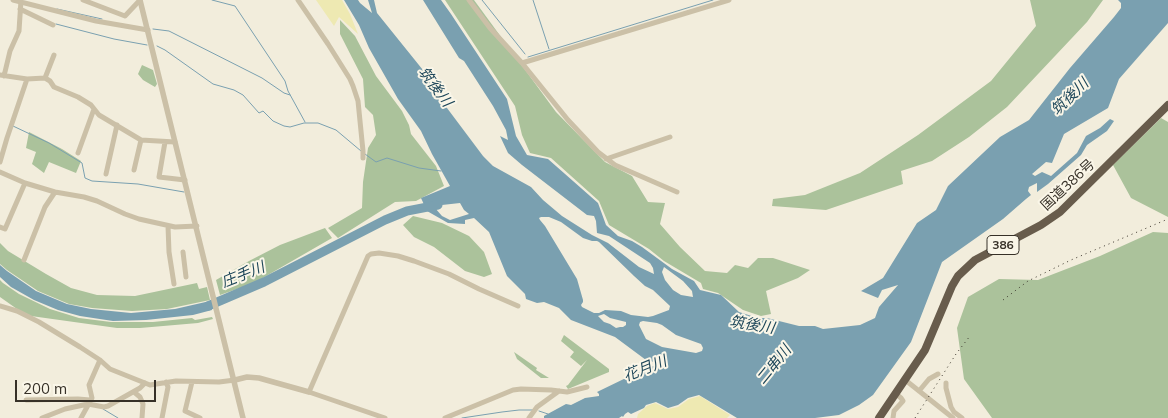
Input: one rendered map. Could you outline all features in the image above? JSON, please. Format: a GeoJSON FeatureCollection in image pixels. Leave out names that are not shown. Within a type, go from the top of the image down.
{"type":"FeatureCollection","features":[{"type":"Feature","properties":{"kind":"highway","name":"国道386号"},"geometry":{"type":"LineString","coordinates":[[879,418],[925,350],[958,276],[975,260],[1041,225],[1060,212],[1168,104]]}},
{"type":"Feature","properties":{"kind":"street"},"geometry":{"type":"LineString","coordinates":[[13,0],[96,21],[148,30]]}},
{"type":"Feature","properties":{"kind":"street"},"geometry":{"type":"LineString","coordinates":[[83,0],[125,16]]}},
{"type":"Feature","properties":{"kind":"street"},"geometry":{"type":"LineString","coordinates":[[121,24],[125,16],[140,0]]}},
{"type":"Feature","properties":{"kind":"street"},"geometry":{"type":"LineString","coordinates":[[140,0],[243,418]]}},
{"type":"Feature","properties":{"kind":"street"},"geometry":{"type":"LineString","coordinates":[[298,0],[350,79],[358,101],[363,158]]}},
{"type":"Feature","properties":{"kind":"street"},"geometry":{"type":"LineString","coordinates":[[469,0],[490,28],[522,63],[568,120],[598,152],[615,165],[677,192]]}},
{"type":"Feature","properties":{"kind":"street"},"geometry":{"type":"LineString","coordinates":[[522,63],[729,0]]}},
{"type":"Feature","properties":{"kind":"street"},"geometry":{"type":"LineString","coordinates":[[20,1],[18,31],[2,75],[27,79],[45,78],[54,87],[78,97],[91,105],[99,115],[141,140],[175,142]]}},
{"type":"Feature","properties":{"kind":"street"},"geometry":{"type":"LineString","coordinates":[[20,9],[53,25]]}},
{"type":"Feature","properties":{"kind":"street"},"geometry":{"type":"LineString","coordinates":[[45,78],[54,55]]}},
{"type":"Feature","properties":{"kind":"street"},"geometry":{"type":"LineString","coordinates":[[0,162],[27,79]]}},
{"type":"Feature","properties":{"kind":"street"},"geometry":{"type":"LineString","coordinates":[[78,153],[94,109]]}},
{"type":"Feature","properties":{"kind":"street"},"geometry":{"type":"LineString","coordinates":[[106,174],[116,125]]}},
{"type":"Feature","properties":{"kind":"street"},"geometry":{"type":"LineString","coordinates":[[606,159],[670,137]]}},
{"type":"Feature","properties":{"kind":"street"},"geometry":{"type":"LineString","coordinates":[[134,170],[141,140]]}},
{"type":"Feature","properties":{"kind":"street"},"geometry":{"type":"LineString","coordinates":[[165,142],[159,177],[185,180]]}},
{"type":"Feature","properties":{"kind":"street"},"geometry":{"type":"LineString","coordinates":[[0,172],[25,183],[54,192],[97,201],[139,219],[168,226],[197,226]]}},
{"type":"Feature","properties":{"kind":"street"},"geometry":{"type":"LineString","coordinates":[[0,227],[5,229],[25,183]]}},
{"type":"Feature","properties":{"kind":"street"},"geometry":{"type":"LineString","coordinates":[[24,260],[45,207],[54,192]]}},
{"type":"Feature","properties":{"kind":"street"},"geometry":{"type":"LineString","coordinates":[[168,226],[174,284]]}},
{"type":"Feature","properties":{"kind":"street"},"geometry":{"type":"LineString","coordinates":[[309,392],[368,256],[371,254],[379,253],[414,260],[518,306]]}},
{"type":"Feature","properties":{"kind":"street"},"geometry":{"type":"LineString","coordinates":[[170,258],[183,254],[186,277]]}},
{"type":"Feature","properties":{"kind":"street"},"geometry":{"type":"LineString","coordinates":[[0,306],[17,311],[39,322],[100,360],[110,369],[145,384],[176,381],[219,382],[247,377],[259,378],[309,392],[385,418]]}},
{"type":"Feature","properties":{"kind":"street"},"geometry":{"type":"LineString","coordinates":[[81,418],[92,398],[89,385],[100,360]]}},
{"type":"Feature","properties":{"kind":"street"},"geometry":{"type":"LineString","coordinates":[[920,391],[929,379],[938,374]]}},
{"type":"Feature","properties":{"kind":"street"},"geometry":{"type":"LineString","coordinates":[[904,379],[953,418]]}},
{"type":"Feature","properties":{"kind":"street"},"geometry":{"type":"LineString","coordinates":[[162,418],[168,387],[166,382]]}},
{"type":"Feature","properties":{"kind":"street"},"geometry":{"type":"LineString","coordinates":[[192,382],[185,411],[200,418]]}},
{"type":"Feature","properties":{"kind":"street"},"geometry":{"type":"LineString","coordinates":[[946,383],[954,412],[962,418]]}},
{"type":"Feature","properties":{"kind":"street"},"geometry":{"type":"LineString","coordinates":[[42,418],[65,409],[88,404],[104,407],[134,392],[145,384]]}},
{"type":"Feature","properties":{"kind":"street"},"geometry":{"type":"LineString","coordinates":[[445,418],[486,400],[521,388],[567,392],[587,387]]}},
{"type":"Feature","properties":{"kind":"street"},"geometry":{"type":"LineString","coordinates":[[134,392],[143,404],[142,418]]}},
{"type":"Feature","properties":{"kind":"street"},"geometry":{"type":"LineString","coordinates":[[529,418],[537,407],[559,392]]}},
{"type":"Feature","properties":{"kind":"street"},"geometry":{"type":"LineString","coordinates":[[893,418],[894,411],[903,401],[895,393]]}},
{"type":"Feature","properties":{"kind":"street"},"geometry":{"type":"LineString","coordinates":[[26,400],[78,399],[88,404]]}},
{"type":"Feature","properties":{"kind":"green space"},"geometry":{"type":"Polygon","coordinates":[[[445,0],[474,0],[556,112],[605,162],[632,176],[648,202],[665,203],[660,224],[705,271],[727,273],[735,265],[748,268],[758,258],[773,258],[810,270],[798,278],[766,291],[771,314],[761,316],[743,310],[718,293],[703,289],[701,283],[609,225],[599,201],[551,158],[530,153],[522,135],[515,106],[445,0]]]}},
{"type":"Feature","properties":{"kind":"green space"},"geometry":{"type":"Polygon","coordinates":[[[1030,0],[1103,0],[1087,22],[1007,107],[969,137],[932,161],[901,171],[903,184],[826,210],[772,206],[773,199],[805,195],[860,173],[918,135],[991,81],[1036,26],[1030,0]]]}},
{"type":"Feature","properties":{"kind":"green space"},"geometry":{"type":"Polygon","coordinates":[[[340,20],[355,36],[376,76],[402,111],[411,134],[436,166],[444,186],[416,201],[395,202],[338,238],[328,228],[362,208],[363,182],[368,148],[376,135],[373,115],[365,107],[363,79],[340,34],[340,20]]]}},
{"type":"Feature","properties":{"kind":"green space"},"geometry":{"type":"Polygon","coordinates":[[[142,65],[153,70],[157,84],[155,87],[143,80],[138,74],[142,65]]]}},
{"type":"Feature","properties":{"kind":"green space"},"geometry":{"type":"Polygon","coordinates":[[[1161,118],[1168,122],[1168,217],[1131,198],[1113,165],[1161,118]]]}},
{"type":"Feature","properties":{"kind":"green space"},"geometry":{"type":"Polygon","coordinates":[[[29,132],[81,161],[76,173],[49,162],[44,173],[32,164],[36,152],[26,148],[29,132]]]}},
{"type":"Feature","properties":{"kind":"green space"},"geometry":{"type":"Polygon","coordinates":[[[413,216],[442,223],[469,236],[484,252],[492,274],[484,277],[465,271],[434,247],[414,237],[403,225],[413,216]]]}},
{"type":"Feature","properties":{"kind":"green space"},"geometry":{"type":"Polygon","coordinates":[[[325,228],[332,238],[254,283],[220,295],[216,280],[280,245],[325,228]]]}},
{"type":"Feature","properties":{"kind":"green space"},"geometry":{"type":"Polygon","coordinates":[[[1153,232],[1168,233],[1168,418],[992,418],[964,379],[957,328],[968,297],[999,279],[1038,280],[1100,256],[1153,232]]]}},
{"type":"Feature","properties":{"kind":"green space"},"geometry":{"type":"Polygon","coordinates":[[[0,243],[8,251],[71,288],[97,295],[135,296],[197,283],[199,289],[207,287],[210,300],[167,309],[132,311],[69,304],[38,291],[0,264],[0,243]]]}},
{"type":"Feature","properties":{"kind":"green space"},"geometry":{"type":"Polygon","coordinates":[[[0,280],[19,294],[50,309],[79,318],[111,322],[153,322],[192,318],[195,320],[212,317],[213,319],[198,323],[117,328],[31,316],[0,297],[0,280]]]}},
{"type":"Feature","properties":{"kind":"green space"},"geometry":{"type":"Polygon","coordinates":[[[564,335],[609,369],[609,372],[568,389],[566,386],[587,360],[581,366],[570,357],[574,352],[561,341],[564,335]]]}},
{"type":"Feature","properties":{"kind":"green space"},"geometry":{"type":"Polygon","coordinates":[[[514,352],[549,378],[541,378],[517,359],[514,352]]]}},
{"type":"Feature","properties":{"kind":"sand"},"geometry":{"type":"Polygon","coordinates":[[[316,0],[342,0],[358,34],[339,17],[334,26],[316,0]]]}},
{"type":"Feature","properties":{"kind":"sand"},"geometry":{"type":"Polygon","coordinates":[[[700,396],[730,415],[727,418],[637,418],[638,414],[647,406],[655,403],[668,409],[678,407],[689,399],[700,396]]]}},
{"type":"Feature","properties":{"kind":"water"},"geometry":{"type":"Polygon","coordinates":[[[344,0],[358,0],[372,13],[368,0],[374,0],[377,13],[435,85],[439,100],[493,166],[531,187],[562,216],[608,243],[639,267],[654,274],[650,263],[609,236],[597,233],[594,216],[587,215],[508,153],[500,136],[508,140],[506,130],[493,106],[464,61],[459,58],[423,0],[441,0],[507,99],[516,136],[527,155],[548,159],[598,203],[606,225],[618,236],[632,241],[672,269],[694,281],[700,290],[721,295],[739,312],[758,318],[767,318],[799,326],[815,326],[823,329],[860,325],[875,318],[879,307],[898,285],[882,290],[878,298],[861,291],[883,278],[917,223],[936,210],[948,186],[1000,137],[1029,120],[1121,8],[1121,3],[1118,0],[1168,0],[1168,23],[1119,79],[1108,108],[1064,134],[1052,163],[1046,162],[1032,174],[1035,176],[1042,172],[1051,176],[1077,153],[1086,136],[1100,128],[1110,119],[1114,121],[1107,131],[1087,145],[1081,155],[1048,184],[1037,192],[1037,183],[1029,187],[1028,191],[1031,195],[1003,219],[942,262],[911,342],[873,395],[859,405],[839,415],[815,418],[737,418],[699,395],[668,408],[656,402],[646,405],[644,408],[631,414],[628,412],[619,418],[544,418],[544,416],[566,404],[571,405],[585,398],[599,396],[597,392],[658,363],[646,360],[615,337],[571,320],[559,308],[544,302],[537,303],[526,299],[525,294],[507,276],[489,232],[474,218],[465,220],[465,224],[448,223],[427,211],[421,198],[450,186],[421,131],[398,99],[369,48],[359,25],[344,0]],[[460,203],[442,205],[435,208],[442,216],[450,220],[469,214],[460,203]],[[549,217],[539,218],[577,279],[583,300],[582,307],[594,313],[605,310],[621,311],[631,315],[648,317],[669,310],[670,306],[653,290],[645,286],[599,242],[583,238],[561,222],[549,217]],[[664,267],[662,272],[665,280],[673,290],[681,295],[693,297],[692,291],[683,281],[664,267]],[[604,314],[598,316],[604,322],[616,328],[626,325],[626,322],[610,318],[604,314]],[[643,321],[639,325],[646,339],[662,347],[696,353],[702,351],[701,344],[676,335],[662,325],[643,321]]]}},
{"type":"Feature","properties":{"kind":"water"},"geometry":{"type":"Polygon","coordinates":[[[0,265],[36,291],[67,304],[91,309],[131,313],[175,309],[210,301],[212,310],[193,315],[146,320],[113,321],[80,316],[58,310],[34,300],[11,287],[0,277],[0,265]]]}},
{"type":"Feature","properties":{"kind":"waterway"},"geometry":{"type":"LineString","coordinates":[[212,0],[235,6],[285,81],[288,91],[305,122]]}},
{"type":"Feature","properties":{"kind":"waterway"},"geometry":{"type":"LineString","coordinates":[[482,0],[525,54]]}},
{"type":"Feature","properties":{"kind":"waterway"},"geometry":{"type":"LineString","coordinates":[[533,0],[549,49]]}},
{"type":"Feature","properties":{"kind":"waterway"},"geometry":{"type":"LineString","coordinates":[[528,57],[713,0]]}},
{"type":"Feature","properties":{"kind":"waterway"},"geometry":{"type":"LineString","coordinates":[[57,9],[102,19]]}},
{"type":"Feature","properties":{"kind":"waterway"},"geometry":{"type":"LineString","coordinates":[[56,24],[114,39],[147,45]]}},
{"type":"Feature","properties":{"kind":"waterway"},"geometry":{"type":"LineString","coordinates":[[153,29],[169,31],[262,78],[290,95]]}},
{"type":"Feature","properties":{"kind":"waterway"},"geometry":{"type":"LineString","coordinates":[[157,46],[213,84],[234,90],[243,95],[259,113],[263,111],[273,121],[290,127],[304,123],[318,123],[336,130],[361,151]]}},
{"type":"Feature","properties":{"kind":"waterway"},"geometry":{"type":"LineString","coordinates":[[13,126],[49,143],[82,163],[85,178],[92,181],[138,184],[184,192]]}},
{"type":"Feature","properties":{"kind":"waterway"},"geometry":{"type":"LineString","coordinates":[[365,154],[376,162],[387,158],[419,168],[441,171]]}},
{"type":"Feature","properties":{"kind":"waterway","name":"庄手川"},"geometry":{"type":"LineString","coordinates":[[208,306],[264,282],[385,220],[407,211],[438,205]]}},
{"type":"Feature","properties":{"kind":"waterway"},"geometry":{"type":"LineString","coordinates":[[103,409],[118,418]]}},
{"type":"Feature","properties":{"kind":"waterway"},"geometry":{"type":"LineString","coordinates":[[462,418],[519,410],[533,410]]}},
{"type":"Feature","properties":{"kind":"waterway"},"geometry":{"type":"LineString","coordinates":[[539,411],[548,414]]}},
{"type":"Feature","properties":{"kind":"railway"},"geometry":{"type":"LineString","coordinates":[[1003,300],[1028,281],[1071,260],[1168,219]]}},
{"type":"Feature","properties":{"kind":"railway"},"geometry":{"type":"LineString","coordinates":[[915,418],[956,354],[970,336]]}},
{"type":"Feature","properties":{"kind":"water label","name":"筑後川"},"geometry":{"type":"Point","coordinates":[435,87]}},
{"type":"Feature","properties":{"kind":"water label","name":"筑後川"},"geometry":{"type":"Point","coordinates":[1070,97]}},
{"type":"Feature","properties":{"kind":"water label","name":"筑後川"},"geometry":{"type":"Point","coordinates":[752,325]}},
{"type":"Feature","properties":{"kind":"water label","name":"二串川"},"geometry":{"type":"Point","coordinates":[774,365]}},
{"type":"Feature","properties":{"kind":"water label","name":"花月川"},"geometry":{"type":"Point","coordinates":[645,369]}}]}
